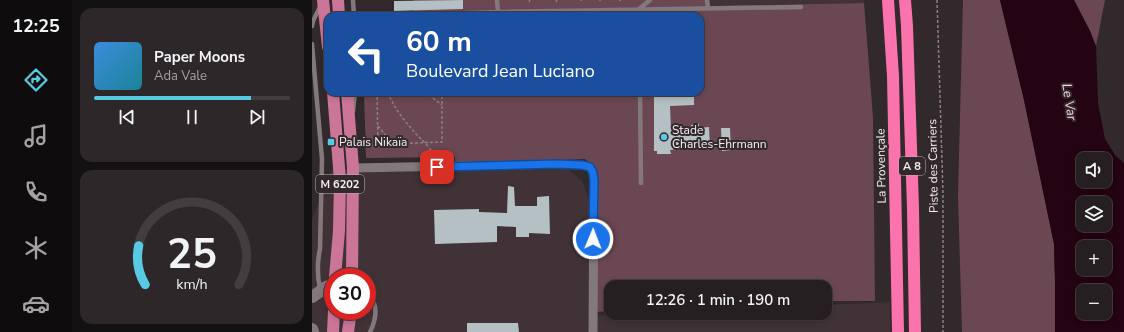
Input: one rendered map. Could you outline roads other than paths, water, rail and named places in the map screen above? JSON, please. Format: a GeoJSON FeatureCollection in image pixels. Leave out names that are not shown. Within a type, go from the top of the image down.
{"type":"FeatureCollection","features":[{"type":"Feature","properties":{"kind":"highway","name":"La Provençale"},"geometry":{"type":"LineString","coordinates":[[888,0],[893,76],[898,332]]}},
{"type":"Feature","properties":{"kind":"highway","name":"A 8"},"geometry":{"type":"LineString","coordinates":[[905,0],[913,200],[915,332]]}},
{"type":"Feature","properties":{"kind":"main road"},"geometry":{"type":"LineString","coordinates":[[338,0],[339,12]]}},
{"type":"Feature","properties":{"kind":"main road"},"geometry":{"type":"LineString","coordinates":[[323,1],[324,12]]}},
{"type":"Feature","properties":{"kind":"main road","name":"M 6202"},"geometry":{"type":"LineString","coordinates":[[333,96],[340,180],[339,231],[336,268]]}},
{"type":"Feature","properties":{"kind":"main road","name":"M 6202"},"geometry":{"type":"LineString","coordinates":[[347,96],[353,168],[352,268]]}},
{"type":"Feature","properties":{"kind":"main road"},"geometry":{"type":"LineString","coordinates":[[314,296],[324,290]]}},
{"type":"Feature","properties":{"kind":"main road"},"geometry":{"type":"LineString","coordinates":[[333,332],[334,320]]}},
{"type":"Feature","properties":{"kind":"main road"},"geometry":{"type":"LineString","coordinates":[[348,320],[348,331]]}},
{"type":"Feature","properties":{"kind":"main road"},"geometry":{"type":"LineString","coordinates":[[348,331],[350,320]]}},
{"type":"Feature","properties":{"kind":"street"},"geometry":{"type":"LineString","coordinates":[[353,168],[562,164],[590,167],[593,173],[594,181],[593,332]]}},
{"type":"Feature","properties":{"kind":"lane"},"geometry":{"type":"LineString","coordinates":[[353,0],[354,12]]}},
{"type":"Feature","properties":{"kind":"lane"},"geometry":{"type":"LineString","coordinates":[[497,0],[498,12],[801,7]]}},
{"type":"Feature","properties":{"kind":"lane"},"geometry":{"type":"LineString","coordinates":[[639,9],[650,0]]}},
{"type":"Feature","properties":{"kind":"lane"},"geometry":{"type":"LineString","coordinates":[[707,0],[708,8]]}},
{"type":"Feature","properties":{"kind":"lane"},"geometry":{"type":"LineString","coordinates":[[312,23],[323,1]]}},
{"type":"Feature","properties":{"kind":"lane"},"geometry":{"type":"LineString","coordinates":[[312,44],[314,105],[318,114],[322,160],[320,249],[314,296]]}},
{"type":"Feature","properties":{"kind":"lane"},"geometry":{"type":"LineString","coordinates":[[351,128],[355,96]]}},
{"type":"Feature","properties":{"kind":"lane"},"geometry":{"type":"LineString","coordinates":[[640,96],[642,183]]}},
{"type":"Feature","properties":{"kind":"lane"},"geometry":{"type":"LineString","coordinates":[[312,114],[318,114]]}},
{"type":"Feature","properties":{"kind":"lane"},"geometry":{"type":"LineString","coordinates":[[370,332],[374,320]]}},
{"type":"Feature","properties":{"kind":"water","name":"Le Var"},"geometry":{"type":"Polygon","coordinates":[[[1000,0],[1074,0],[1096,46],[1098,103],[1105,139],[1115,155],[1124,163],[1124,332],[1055,332],[1054,244],[1024,100],[1000,0]]]}},
{"type":"Feature","properties":{"kind":"place","name":"Stade Charles-Ehrmann"},"geometry":{"type":"Point","coordinates":[664,137]}},
{"type":"Feature","properties":{"kind":"place","name":"Palais Nikaïa"},"geometry":{"type":"Point","coordinates":[331,142]}}]}
